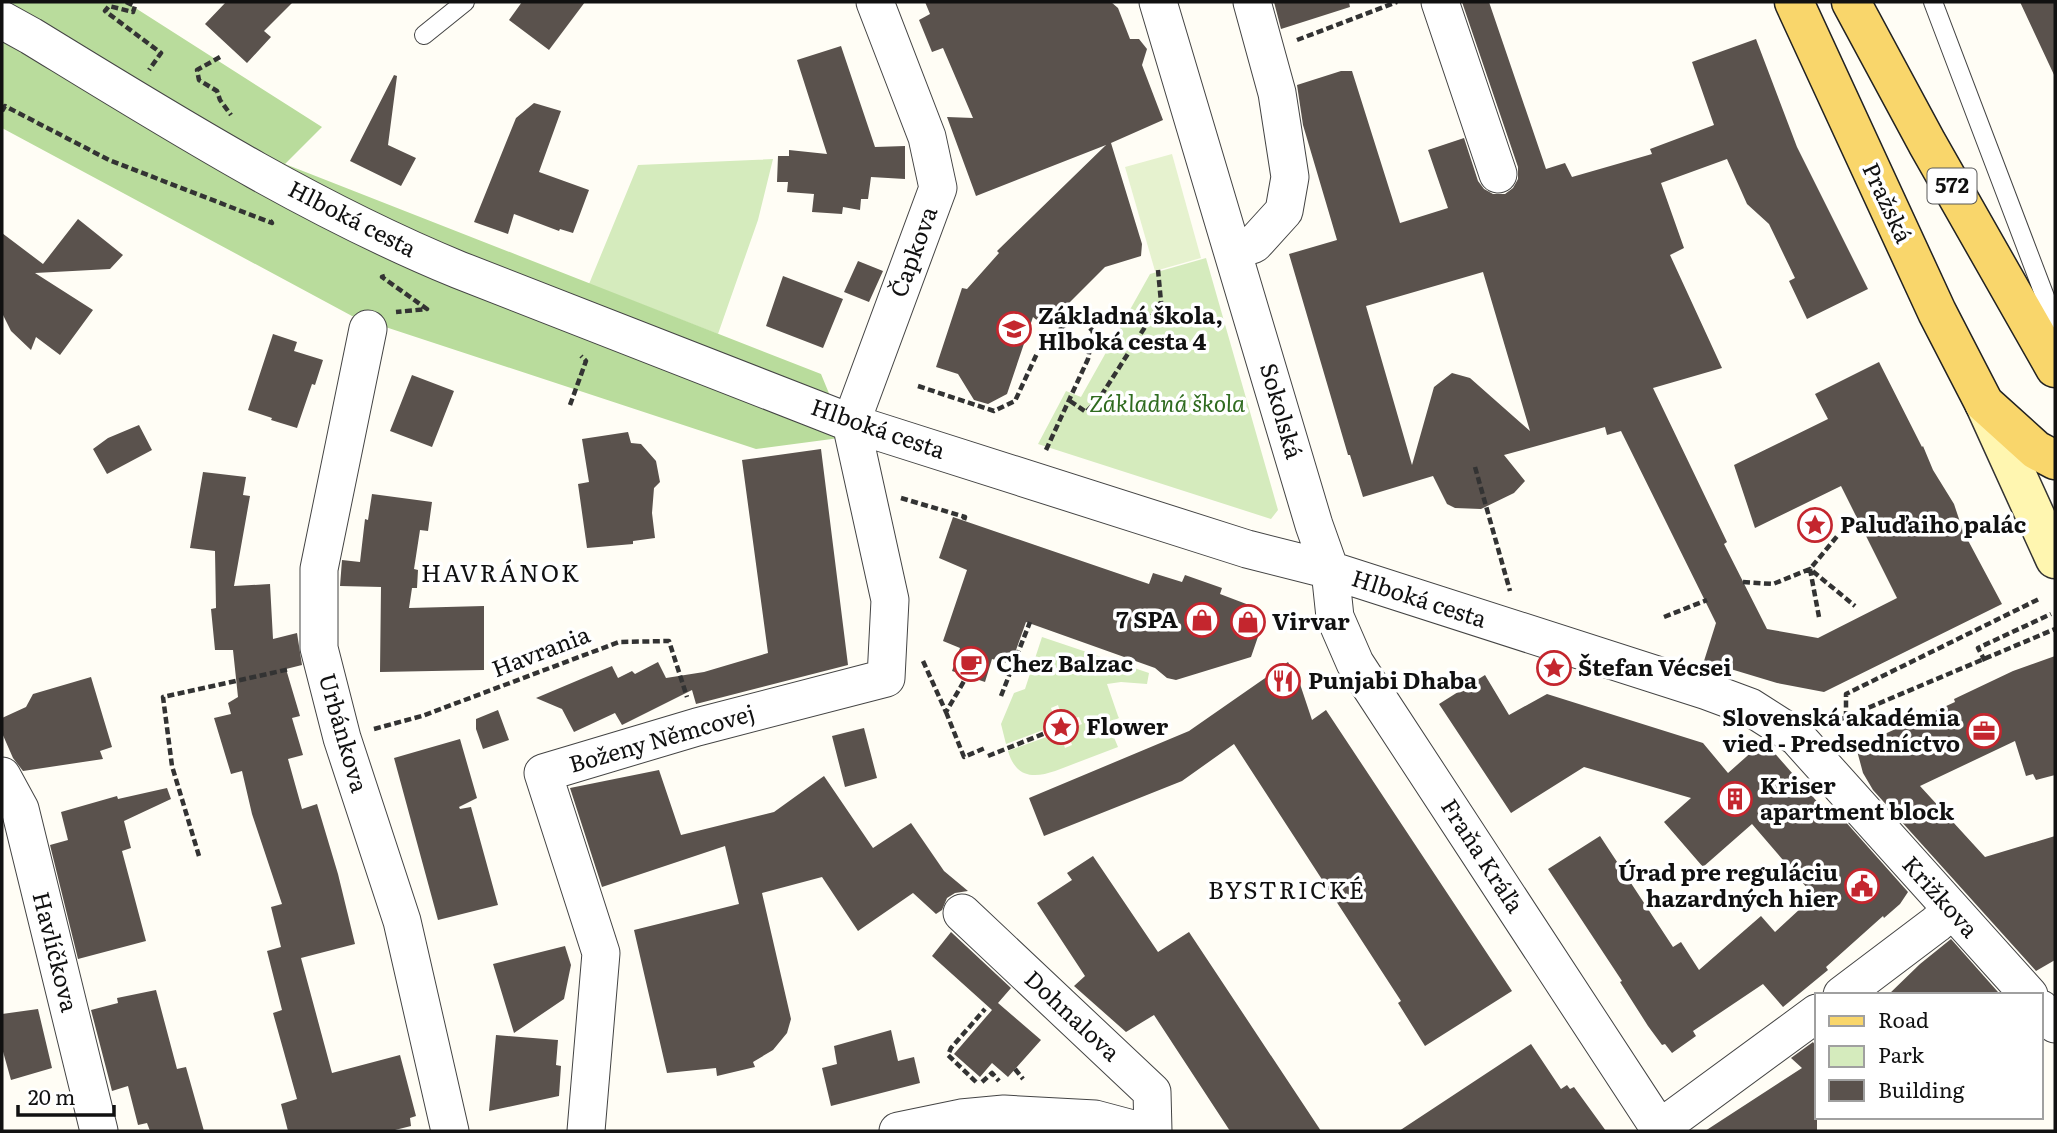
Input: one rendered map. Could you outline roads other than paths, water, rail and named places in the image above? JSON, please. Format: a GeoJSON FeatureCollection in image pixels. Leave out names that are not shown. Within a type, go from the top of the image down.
{"type":"FeatureCollection","features":[{"type":"Feature","properties":{"kind":"main road","name":"Pražská"},"geometry":{"type":"LineString","coordinates":[[1794,2],[2055,559]]}},
{"type":"Feature","properties":{"kind":"main road","name":"572"},"geometry":{"type":"LineString","coordinates":[[1851,2],[1927,143],[2055,368]]}},
{"type":"Feature","properties":{"kind":"main road","name":"Pražská"},"geometry":{"type":"LineString","coordinates":[[1984,403],[2036,450],[2055,460]]}},
{"type":"Feature","properties":{"kind":"street","name":"Čapkova"},"geometry":{"type":"LineString","coordinates":[[851,423],[938,188],[927,137],[875,2]]}},
{"type":"Feature","properties":{"kind":"street","name":"Sokolská"},"geometry":{"type":"LineString","coordinates":[[1158,2],[1330,570]]}},
{"type":"Feature","properties":{"kind":"street"},"geometry":{"type":"LineString","coordinates":[[1234,251],[1254,244],[1284,211],[1290,177],[1277,93],[1252,2]]}},
{"type":"Feature","properties":{"kind":"street"},"geometry":{"type":"LineString","coordinates":[[1440,2],[1498,174]]}},
{"type":"Feature","properties":{"kind":"street","name":"Hlboká cesta"},"geometry":{"type":"LineString","coordinates":[[2,20],[220,151],[401,246],[851,423],[1247,549],[1330,570],[1707,691],[1750,708],[1797,737]]}},
{"type":"Feature","properties":{"kind":"street","name":"Urbánkova"},"geometry":{"type":"LineString","coordinates":[[368,330],[319,569],[318,619],[322,662],[342,738],[402,921],[450,1131]]}},
{"type":"Feature","properties":{"kind":"street","name":"Boženy Němcovej"},"geometry":{"type":"LineString","coordinates":[[586,1131],[601,953],[543,773],[697,727],[886,678],[890,600],[851,423]]}},
{"type":"Feature","properties":{"kind":"street","name":"Fraňa Kráľa"},"geometry":{"type":"LineString","coordinates":[[1330,570],[1335,617],[1354,663],[1660,1130]]}},
{"type":"Feature","properties":{"kind":"street","name":"Križkova"},"geometry":{"type":"LineString","coordinates":[[1797,737],[2027,993]]}},
{"type":"Feature","properties":{"kind":"street","name":"Havlíčkova"},"geometry":{"type":"LineString","coordinates":[[2,776],[20,809],[99,1131]]}},
{"type":"Feature","properties":{"kind":"street"},"geometry":{"type":"LineString","coordinates":[[1845,993],[1952,910]]}},
{"type":"Feature","properties":{"kind":"street","name":"Dohnalova"},"geometry":{"type":"LineString","coordinates":[[962,913],[1152,1092],[1153,1131]]}},
{"type":"Feature","properties":{"kind":"street"},"geometry":{"type":"LineString","coordinates":[[2043,1011],[2055,1024]]}},
{"type":"Feature","properties":{"kind":"street"},"geometry":{"type":"LineString","coordinates":[[1660,1130],[1815,1014]]}},
{"type":"Feature","properties":{"kind":"street"},"geometry":{"type":"LineString","coordinates":[[898,1131],[961,1118],[1004,1114],[1095,1119],[1140,1131]]}},
{"type":"Feature","properties":{"kind":"lane"},"geometry":{"type":"LineString","coordinates":[[424,36],[465,2]]}},
{"type":"Feature","properties":{"kind":"lane"},"geometry":{"type":"LineString","coordinates":[[1933,2],[2055,323]]}},
{"type":"Feature","properties":{"kind":"place","name":"Základná škola, Hlboká cesta 4"},"geometry":{"type":"Point","coordinates":[1014,329]}},
{"type":"Feature","properties":{"kind":"place","name":"Paluďaiho palác"},"geometry":{"type":"Point","coordinates":[1815,525]}},
{"type":"Feature","properties":{"kind":"place","name":"7 SPA"},"geometry":{"type":"Point","coordinates":[1202,620]}},
{"type":"Feature","properties":{"kind":"place","name":"Virvar"},"geometry":{"type":"Point","coordinates":[1248,622]}},
{"type":"Feature","properties":{"kind":"place","name":"Chez Balzac"},"geometry":{"type":"Point","coordinates":[971,664]}},
{"type":"Feature","properties":{"kind":"place","name":"Štefan Vécsei"},"geometry":{"type":"Point","coordinates":[1554,668]}},
{"type":"Feature","properties":{"kind":"place","name":"Punjabi Dhaba"},"geometry":{"type":"Point","coordinates":[1283,681]}},
{"type":"Feature","properties":{"kind":"place","name":"Flower"},"geometry":{"type":"Point","coordinates":[1061,727]}},
{"type":"Feature","properties":{"kind":"place","name":"Slovenská akadémia vied - Predsedníctvo"},"geometry":{"type":"Point","coordinates":[1984,731]}},
{"type":"Feature","properties":{"kind":"place","name":"Kriser apartment block"},"geometry":{"type":"Point","coordinates":[1735,799]}},
{"type":"Feature","properties":{"kind":"place","name":"Úrad pre reguláciu hazardných hier"},"geometry":{"type":"Point","coordinates":[1862,886]}},
{"type":"Feature","properties":{"kind":"district","name":"HAVRÁNOK"},"geometry":{"type":"Point","coordinates":[501,574]}},
{"type":"Feature","properties":{"kind":"district","name":"BYSTRICKÉ"},"geometry":{"type":"Point","coordinates":[1287,891]}},
{"type":"Feature","properties":{"kind":"park label","name":"Základná škola"},"geometry":{"type":"Point","coordinates":[1167,404]}}]}
